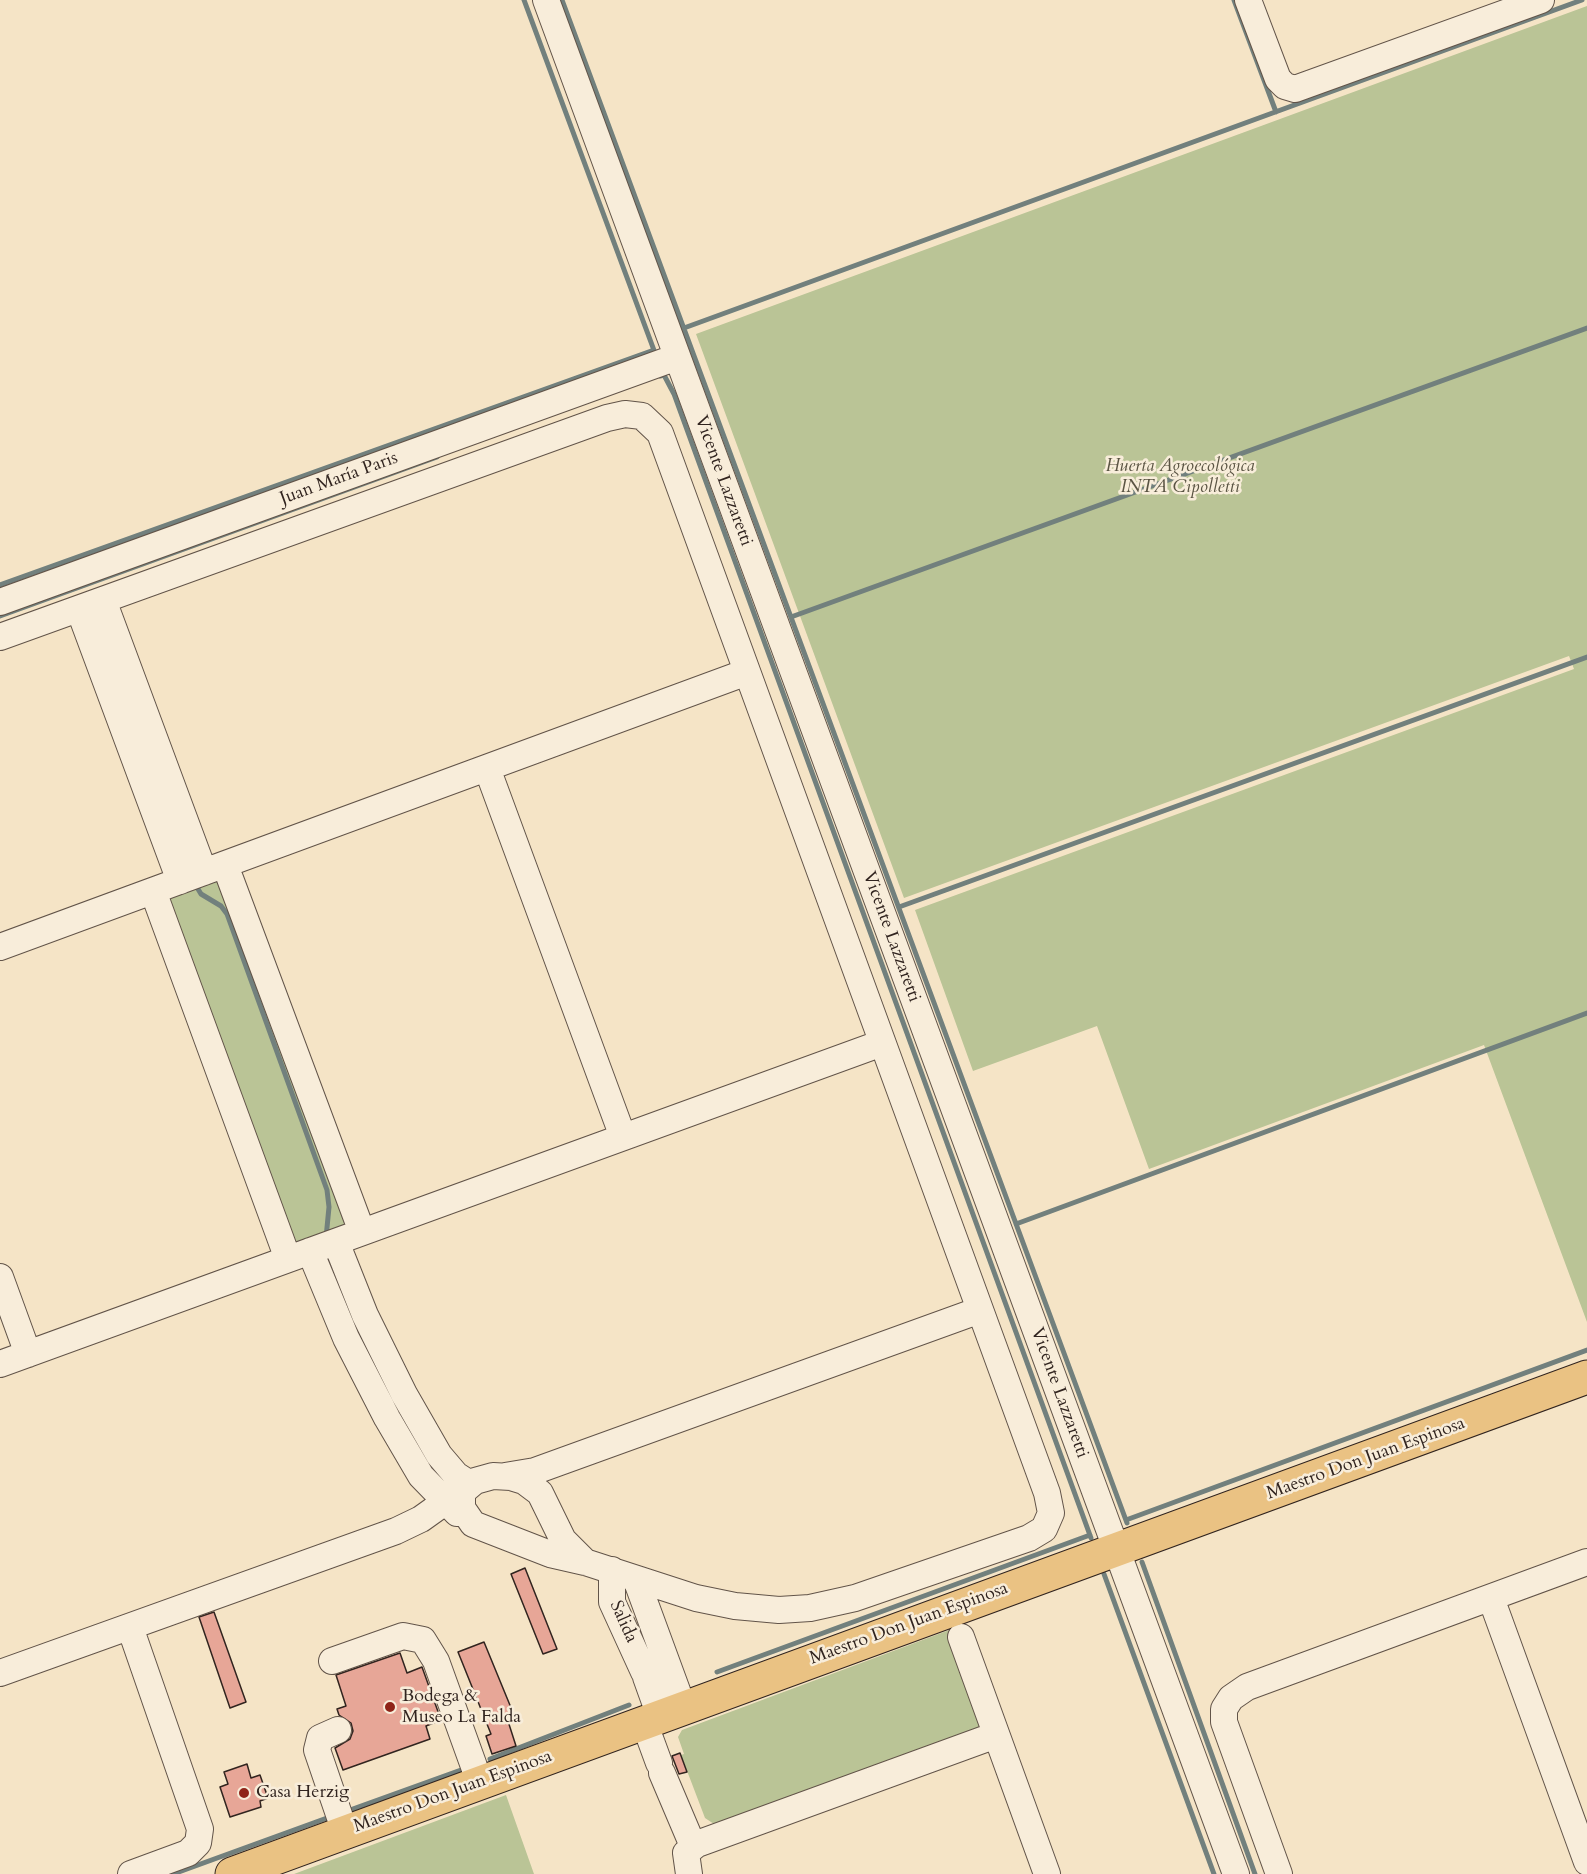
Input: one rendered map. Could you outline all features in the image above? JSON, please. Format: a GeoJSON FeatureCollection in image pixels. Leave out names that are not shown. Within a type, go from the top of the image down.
{"type":"FeatureCollection","features":[{"type":"Feature","properties":{"kind":"main road","name":"Maestro Don Juan Espinosa"},"geometry":{"type":"LineString","coordinates":[[232,1874],[1587,1377]]}},
{"type":"Feature","properties":{"kind":"street","name":"Vicente Lazzaretti"},"geometry":{"type":"LineString","coordinates":[[546,0],[1236,1874]]}},
{"type":"Feature","properties":{"kind":"street"},"geometry":{"type":"LineString","coordinates":[[1248,0],[1278,79],[1285,86],[1295,89],[1541,0]]}},
{"type":"Feature","properties":{"kind":"street","name":"Juan María Paris"},"geometry":{"type":"LineString","coordinates":[[0,602],[678,357]]}},
{"type":"Feature","properties":{"kind":"street"},"geometry":{"type":"LineString","coordinates":[[0,638],[607,417],[634,414],[650,421],[660,433],[1049,1499],[1050,1519],[1044,1529],[1029,1538],[869,1594],[810,1608],[779,1610],[735,1606],[696,1598],[612,1570],[550,1554],[474,1523],[444,1502],[412,1463],[375,1398],[337,1318],[299,1255],[153,891]]}},
{"type":"Feature","properties":{"kind":"street"},"geometry":{"type":"LineString","coordinates":[[103,600],[215,868],[362,1232]]}},
{"type":"Feature","properties":{"kind":"street"},"geometry":{"type":"LineString","coordinates":[[79,609],[180,881]]}},
{"type":"Feature","properties":{"kind":"street"},"geometry":{"type":"LineString","coordinates":[[0,947],[747,672]]}},
{"type":"Feature","properties":{"kind":"street"},"geometry":{"type":"LineString","coordinates":[[487,768],[623,1137]]}},
{"type":"Feature","properties":{"kind":"street"},"geometry":{"type":"LineString","coordinates":[[0,1364],[882,1042]]}},
{"type":"Feature","properties":{"kind":"street"},"geometry":{"type":"LineString","coordinates":[[336,1242],[365,1315],[404,1394],[439,1455],[456,1474],[470,1484]]}},
{"type":"Feature","properties":{"kind":"street"},"geometry":{"type":"LineString","coordinates":[[0,1277],[28,1354]]}},
{"type":"Feature","properties":{"kind":"street"},"geometry":{"type":"LineString","coordinates":[[0,1672],[396,1531],[421,1519],[470,1484],[486,1477],[535,1471],[980,1310]]}},
{"type":"Feature","properties":{"kind":"street"},"geometry":{"type":"LineString","coordinates":[[551,1511],[552,1483],[564,1467],[582,1454]]}},
{"type":"Feature","properties":{"kind":"street"},"geometry":{"type":"LineString","coordinates":[[505,1476],[524,1481],[535,1489],[551,1511],[563,1540],[585,1562]]}},
{"type":"Feature","properties":{"kind":"street"},"geometry":{"type":"LineString","coordinates":[[470,1484],[461,1498],[462,1509],[474,1523]]}},
{"type":"Feature","properties":{"kind":"street"},"geometry":{"type":"LineString","coordinates":[[396,1531],[449,1521],[474,1523]]}},
{"type":"Feature","properties":{"kind":"street"},"geometry":{"type":"LineString","coordinates":[[1279,1874],[1224,1722],[1224,1709],[1231,1698],[1246,1687],[1587,1562]]}},
{"type":"Feature","properties":{"kind":"street","name":"Salida"},"geometry":{"type":"LineString","coordinates":[[612,1570],[610,1589],[612,1602],[645,1675],[671,1712]]}},
{"type":"Feature","properties":{"kind":"street"},"geometry":{"type":"LineString","coordinates":[[644,1581],[671,1712],[661,1768],[693,1846]]}},
{"type":"Feature","properties":{"kind":"street"},"geometry":{"type":"LineString","coordinates":[[1491,1598],[1587,1862]]}},
{"type":"Feature","properties":{"kind":"street"},"geometry":{"type":"LineString","coordinates":[[130,1626],[200,1829],[198,1843],[188,1853],[131,1874]]}},
{"type":"Feature","properties":{"kind":"street"},"geometry":{"type":"LineString","coordinates":[[332,1661],[403,1636],[423,1640],[436,1661],[480,1783]]}},
{"type":"Feature","properties":{"kind":"street"},"geometry":{"type":"LineString","coordinates":[[961,1637],[1047,1874]]}},
{"type":"Feature","properties":{"kind":"street"},"geometry":{"type":"LineString","coordinates":[[338,1730],[320,1738],[316,1750],[345,1832]]}},
{"type":"Feature","properties":{"kind":"street"},"geometry":{"type":"LineString","coordinates":[[689,1874],[685,1858],[693,1846],[996,1734]]}},
{"type":"Feature","properties":{"kind":"green space","name":"Huerta Agroecológica INTA Cipolletti"},"geometry":{"type":"Polygon","coordinates":[[[1587,6],[1587,1322],[1484,1045],[1149,1169],[1097,1026],[973,1071],[915,910],[1574,669],[1569,656],[904,898],[696,334],[1587,6]]]}},
{"type":"Feature","properties":{"kind":"green space"},"geometry":{"type":"Polygon","coordinates":[[[217,879],[346,1223],[344,1227],[294,1245],[168,897],[217,879]]]}},
{"type":"Feature","properties":{"kind":"green space"},"geometry":{"type":"Polygon","coordinates":[[[952,1629],[982,1724],[980,1728],[717,1826],[705,1818],[681,1755],[684,1754],[678,1737],[682,1730],[952,1629]]]}},
{"type":"Feature","properties":{"kind":"green space"},"geometry":{"type":"Polygon","coordinates":[[[506,1795],[534,1874],[294,1874],[506,1795]]]}},
{"type":"Feature","properties":{"kind":"building"},"geometry":{"type":"Polygon","coordinates":[[[525,1568],[557,1649],[543,1654],[511,1574],[525,1568]]]}},
{"type":"Feature","properties":{"kind":"building"},"geometry":{"type":"Polygon","coordinates":[[[214,1612],[246,1702],[230,1708],[199,1617],[214,1612]]]}},
{"type":"Feature","properties":{"kind":"building"},"geometry":{"type":"Polygon","coordinates":[[[484,1642],[514,1715],[507,1718],[516,1746],[492,1754],[486,1736],[491,1734],[458,1652],[484,1642]]]}},
{"type":"Feature","properties":{"kind":"building","name":"Bodega & Museo La Falda"},"geometry":{"type":"Polygon","coordinates":[[[400,1653],[407,1673],[422,1667],[441,1720],[426,1726],[430,1739],[343,1770],[335,1748],[350,1739],[353,1731],[351,1723],[339,1715],[337,1709],[346,1706],[336,1675],[400,1653]]]}},
{"type":"Feature","properties":{"kind":"building"},"geometry":{"type":"Polygon","coordinates":[[[680,1753],[687,1772],[679,1774],[672,1756],[680,1753]]]}},
{"type":"Feature","properties":{"kind":"building","name":"Casa Herzig"},"geometry":{"type":"Polygon","coordinates":[[[247,1764],[251,1778],[260,1775],[268,1798],[260,1801],[261,1807],[230,1817],[220,1787],[228,1784],[224,1772],[247,1764]]]}},
{"type":"Feature","properties":{"kind":"waterway"},"geometry":{"type":"LineString","coordinates":[[524,0],[655,353]]}},
{"type":"Feature","properties":{"kind":"waterway"},"geometry":{"type":"LineString","coordinates":[[562,0],[1127,1523]]}},
{"type":"Feature","properties":{"kind":"waterway"},"geometry":{"type":"LineString","coordinates":[[1234,0],[1276,112]]}},
{"type":"Feature","properties":{"kind":"waterway"},"geometry":{"type":"LineString","coordinates":[[684,328],[1582,0]]}},
{"type":"Feature","properties":{"kind":"waterway"},"geometry":{"type":"LineString","coordinates":[[791,617],[1587,328]]}},
{"type":"Feature","properties":{"kind":"waterway"},"geometry":{"type":"LineString","coordinates":[[0,585],[654,350]]}},
{"type":"Feature","properties":{"kind":"waterway"},"geometry":{"type":"LineString","coordinates":[[660,376],[664,375],[674,394],[1091,1538]]}},
{"type":"Feature","properties":{"kind":"waterway"},"geometry":{"type":"LineString","coordinates":[[0,616],[437,457]]}},
{"type":"Feature","properties":{"kind":"waterway"},"geometry":{"type":"LineString","coordinates":[[899,907],[1587,657]]}},
{"type":"Feature","properties":{"kind":"waterway"},"geometry":{"type":"LineString","coordinates":[[195,884],[201,894],[221,906],[227,914],[327,1190],[329,1207],[326,1238]]}},
{"type":"Feature","properties":{"kind":"waterway"},"geometry":{"type":"LineString","coordinates":[[1016,1224],[1587,1013]]}},
{"type":"Feature","properties":{"kind":"waterway"},"geometry":{"type":"LineString","coordinates":[[1126,1520],[1587,1350]]}},
{"type":"Feature","properties":{"kind":"waterway"},"geometry":{"type":"LineString","coordinates":[[717,1672],[1090,1535]]}},
{"type":"Feature","properties":{"kind":"waterway"},"geometry":{"type":"LineString","coordinates":[[1142,1562],[1255,1874]]}},
{"type":"Feature","properties":{"kind":"waterway"},"geometry":{"type":"LineString","coordinates":[[1104,1574],[1214,1874]]}},
{"type":"Feature","properties":{"kind":"waterway"},"geometry":{"type":"LineString","coordinates":[[490,1759],[629,1705]]}},
{"type":"Feature","properties":{"kind":"waterway"},"geometry":{"type":"LineString","coordinates":[[350,1810],[461,1770]]}},
{"type":"Feature","properties":{"kind":"waterway"},"geometry":{"type":"LineString","coordinates":[[173,1874],[327,1818]]}},
{"type":"Feature","properties":{"kind":"place","name":"Bodega & Museo La Falda"},"geometry":{"type":"Point","coordinates":[390,1707]}},
{"type":"Feature","properties":{"kind":"place","name":"Casa Herzig"},"geometry":{"type":"Point","coordinates":[244,1793]}}]}
